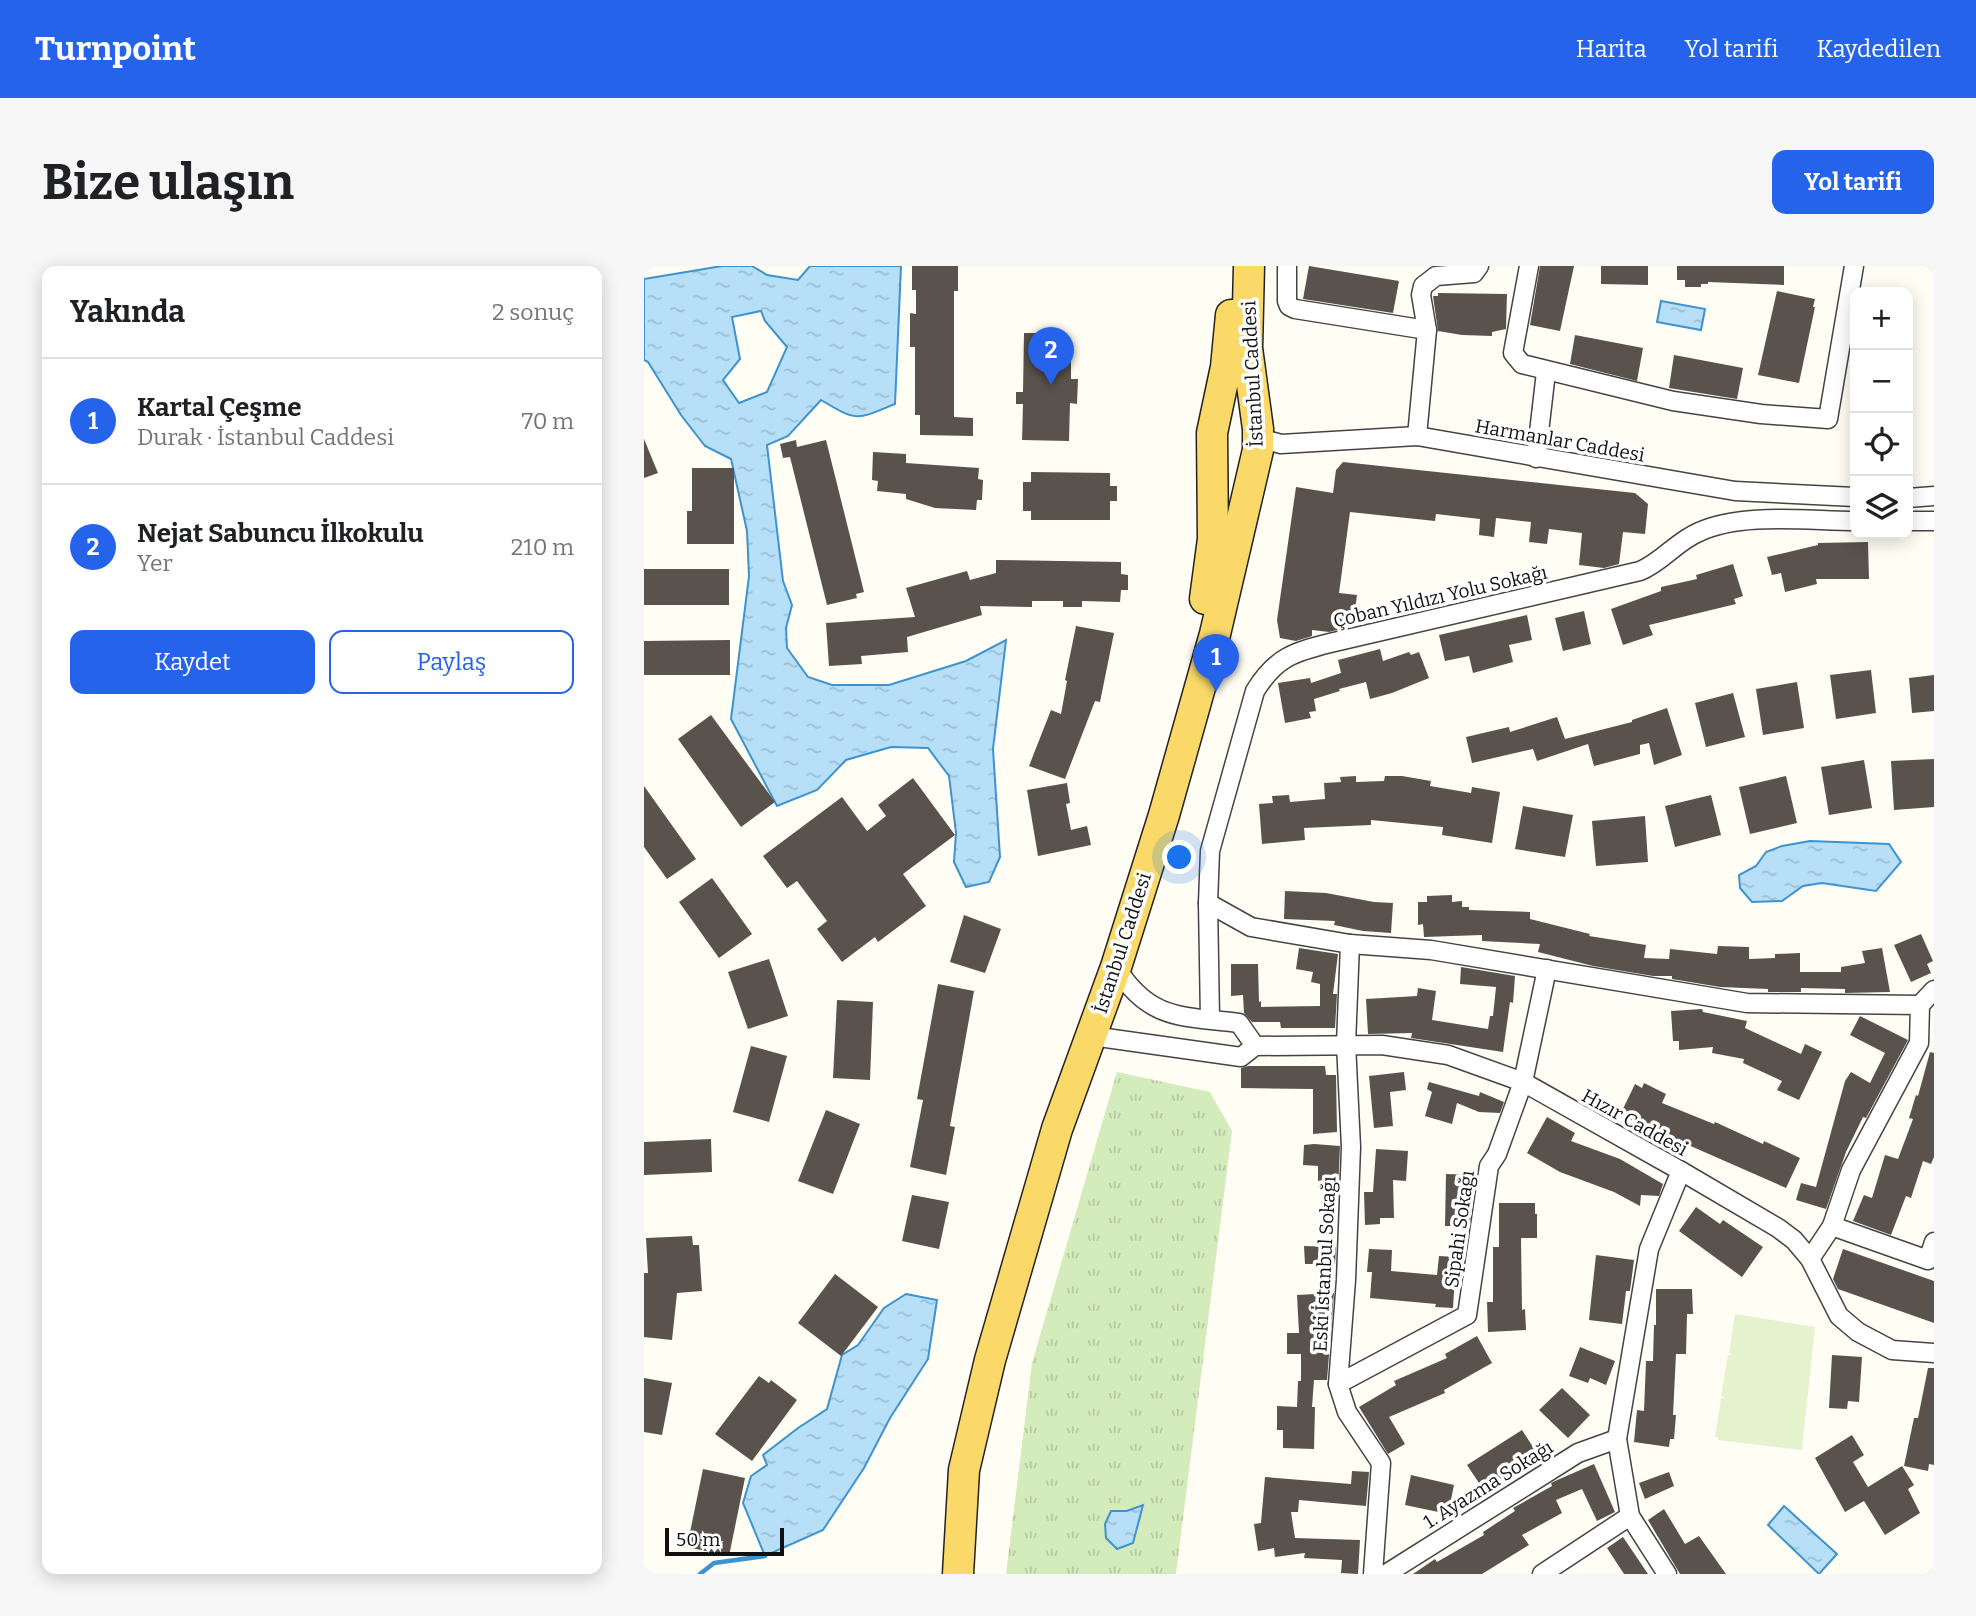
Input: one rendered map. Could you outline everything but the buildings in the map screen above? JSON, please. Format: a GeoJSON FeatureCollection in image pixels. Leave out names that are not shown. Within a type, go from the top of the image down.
{"type":"FeatureCollection","features":[{"type":"Feature","properties":{"kind":"main road","name":"İstanbul Caddesi"},"geometry":{"type":"LineString","coordinates":[[1084,1030],[1116,967],[1164,815],[1209,654],[1225,539],[1213,429],[1230,340],[1233,266]]}},
{"type":"Feature","properties":{"kind":"main road","name":"İstanbul Caddesi"},"geometry":{"type":"LineString","coordinates":[[947,1574],[962,1446],[1001,1245],[1084,1030],[1192,657],[1206,593],[1258,439],[1247,348],[1248,266]]}},
{"type":"Feature","properties":{"kind":"main road"},"geometry":{"type":"LineString","coordinates":[[1213,429],[1226,419],[1244,418],[1258,439]]}},
{"type":"Feature","properties":{"kind":"main road","name":"İstanbul Caddesi"},"geometry":{"type":"LineString","coordinates":[[958,1574],[964,1470],[962,1446]]}},
{"type":"Feature","properties":{"kind":"street"},"geometry":{"type":"LineString","coordinates":[[1287,266],[1287,301],[1295,309],[1427,330]]}},
{"type":"Feature","properties":{"kind":"street"},"geometry":{"type":"LineString","coordinates":[[1417,436],[1427,330],[1421,295],[1427,281],[1436,276],[1474,273],[1479,266]]}},
{"type":"Feature","properties":{"kind":"street"},"geometry":{"type":"LineString","coordinates":[[1529,266],[1513,354],[1522,364],[1673,401],[1761,414],[1828,419],[1854,266]]}},
{"type":"Feature","properties":{"kind":"street"},"geometry":{"type":"LineString","coordinates":[[1536,458],[1546,372]]}},
{"type":"Feature","properties":{"kind":"street","name":"Harmanlar Caddesi"},"geometry":{"type":"LineString","coordinates":[[1258,439],[1281,444],[1417,436],[1735,491],[1850,497]]}},
{"type":"Feature","properties":{"kind":"street"},"geometry":{"type":"LineString","coordinates":[[1913,498],[1934,496]]}},
{"type":"Feature","properties":{"kind":"street","name":"Çoban Yıldızı Yolu Sokağı"},"geometry":{"type":"LineString","coordinates":[[1210,1019],[1210,851],[1255,691],[1264,676],[1276,664],[1293,653],[1640,571],[1654,565],[1695,533],[1709,527],[1743,521],[1850,521]]}},
{"type":"Feature","properties":{"kind":"street"},"geometry":{"type":"LineString","coordinates":[[1913,521],[1934,521]]}},
{"type":"Feature","properties":{"kind":"street"},"geometry":{"type":"LineString","coordinates":[[1208,903],[1251,927],[1350,944],[1431,950],[1747,1003],[1920,1005]]}},
{"type":"Feature","properties":{"kind":"street","name":"Eski İstanbul Sokağı"},"geometry":{"type":"LineString","coordinates":[[1350,944],[1346,1044],[1351,1147],[1346,1280],[1338,1384],[1348,1412],[1381,1462],[1373,1574]]}},
{"type":"Feature","properties":{"kind":"street"},"geometry":{"type":"LineString","coordinates":[[1116,967],[1146,1002],[1171,1015],[1239,1023],[1255,1046]]}},
{"type":"Feature","properties":{"kind":"street","name":"Sipahi Sokağı"},"geometry":{"type":"LineString","coordinates":[[1338,1384],[1467,1315],[1489,1166],[1497,1154],[1523,1082],[1547,969]]}},
{"type":"Feature","properties":{"kind":"street"},"geometry":{"type":"LineString","coordinates":[[1810,1259],[1832,1226],[1851,1170],[1919,1042],[1920,1005],[1934,990]]}},
{"type":"Feature","properties":{"kind":"street","name":"Hızır Caddesi"},"geometry":{"type":"LineString","coordinates":[[1084,1030],[1106,1038],[1241,1057],[1255,1046],[1382,1045],[1448,1055],[1523,1082],[1778,1228],[1794,1240],[1810,1259],[1839,1316],[1858,1332],[1892,1350],[1934,1353]]}},
{"type":"Feature","properties":{"kind":"street"},"geometry":{"type":"LineString","coordinates":[[1667,1574],[1630,1517],[1617,1439],[1649,1249],[1681,1171]]}},
{"type":"Feature","properties":{"kind":"street"},"geometry":{"type":"LineString","coordinates":[[1832,1226],[1928,1260],[1934,1242]]}},
{"type":"Feature","properties":{"kind":"street","name":"1. Ayazma Sokağı"},"geometry":{"type":"LineString","coordinates":[[1386,1574],[1577,1453],[1617,1439]]}},
{"type":"Feature","properties":{"kind":"street"},"geometry":{"type":"LineString","coordinates":[[1542,1574],[1630,1517]]}},
{"type":"Feature","properties":{"kind":"green space"},"geometry":{"type":"Polygon","coordinates":[[[1117,1072],[1210,1092],[1232,1131],[1176,1574],[1006,1574],[1032,1363],[1117,1072]]]}},
{"type":"Feature","properties":{"kind":"green space"},"geometry":{"type":"Polygon","coordinates":[[[1735,1314],[1815,1327],[1802,1450],[1718,1440],[1718,1437],[1715,1437],[1721,1398],[1725,1398],[1721,1396],[1728,1355],[1732,1355],[1729,1353],[1735,1314]]]}},
{"type":"Feature","properties":{"kind":"water"},"geometry":{"type":"Polygon","coordinates":[[[722,266],[752,266],[767,275],[798,280],[810,266],[901,266],[895,404],[864,416],[857,416],[821,400],[788,436],[767,445],[783,581],[792,605],[786,628],[787,648],[808,677],[832,685],[889,685],[966,661],[1006,640],[993,749],[1000,857],[989,882],[966,887],[954,862],[956,833],[949,776],[928,748],[891,747],[846,760],[817,790],[777,806],[731,719],[749,576],[747,531],[731,459],[705,446],[681,415],[648,362],[644,360],[644,279],[722,266]],[[761,311],[732,317],[740,359],[723,380],[739,403],[767,392],[787,347],[765,321],[761,311]]]}},
{"type":"Feature","properties":{"kind":"water"},"geometry":{"type":"Polygon","coordinates":[[[1661,301],[1705,309],[1701,330],[1657,322],[1661,301]]]}},
{"type":"Feature","properties":{"kind":"water"},"geometry":{"type":"Polygon","coordinates":[[[1810,841],[1889,844],[1901,862],[1876,891],[1822,883],[1803,886],[1782,901],[1752,902],[1740,888],[1739,875],[1756,866],[1766,852],[1810,841]]]}},
{"type":"Feature","properties":{"kind":"water"},"geometry":{"type":"Polygon","coordinates":[[[906,1294],[937,1300],[928,1359],[890,1418],[864,1468],[823,1530],[765,1556],[743,1503],[751,1476],[767,1465],[763,1455],[827,1409],[842,1355],[858,1345],[884,1308],[906,1294]]]}},
{"type":"Feature","properties":{"kind":"water"},"geometry":{"type":"Polygon","coordinates":[[[1143,1505],[1133,1543],[1117,1549],[1106,1538],[1105,1524],[1111,1511],[1127,1511],[1143,1505]]]}},
{"type":"Feature","properties":{"kind":"water"},"geometry":{"type":"Polygon","coordinates":[[[1784,1506],[1837,1554],[1819,1574],[1768,1525],[1784,1506]]]}},
{"type":"Feature","properties":{"kind":"waterway"},"geometry":{"type":"LineString","coordinates":[[700,1574],[714,1563],[765,1556]]}},
{"type":"Feature","properties":{"kind":"place","name":"Nejat Sabuncu İlkokulu"},"geometry":{"type":"Point","coordinates":[1051,385]}},
{"type":"Feature","properties":{"kind":"place","name":"Kartal Çeşme"},"geometry":{"type":"Point","coordinates":[1216,692]}}]}
